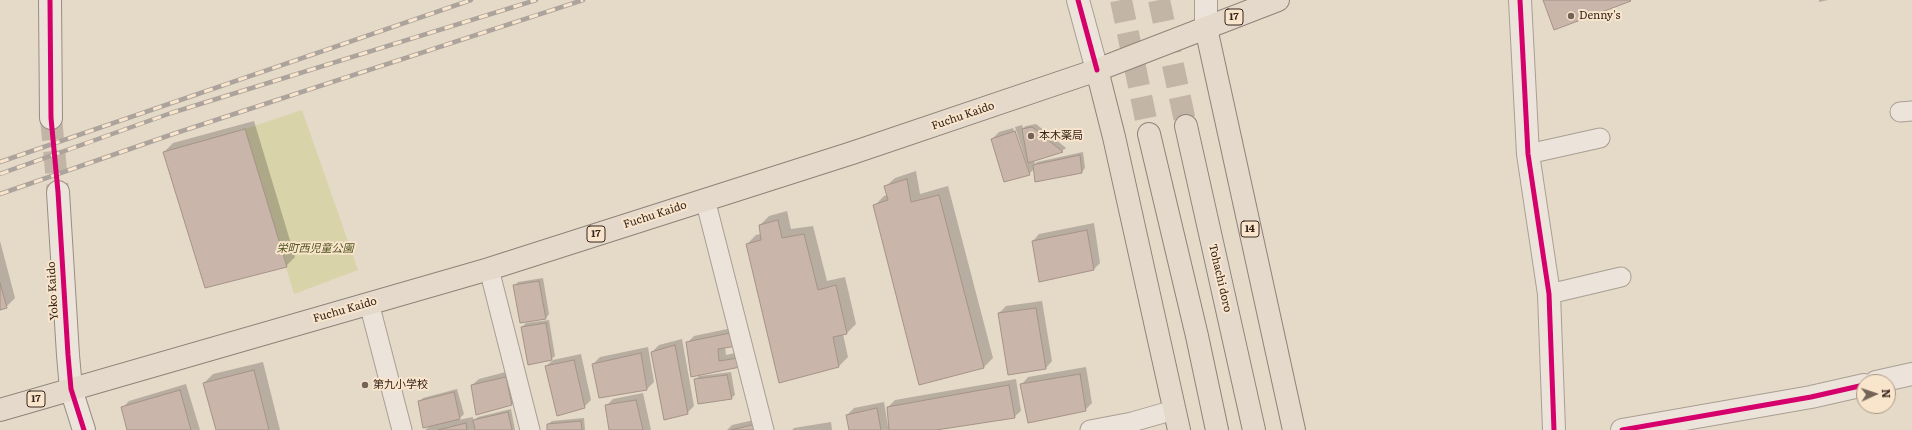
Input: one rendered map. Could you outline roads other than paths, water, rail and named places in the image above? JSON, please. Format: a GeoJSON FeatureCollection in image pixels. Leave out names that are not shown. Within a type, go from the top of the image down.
{"type":"FeatureCollection","features":[{"type":"Feature","properties":{"kind":"main road","name":"Fuchu Kaido"},"geometry":{"type":"LineString","coordinates":[[0,410],[489,268],[852,153],[1097,70],[1278,0]]}},
{"type":"Feature","properties":{"kind":"main road","name":"14"},"geometry":{"type":"LineString","coordinates":[[1206,28],[1294,430]]}},
{"type":"Feature","properties":{"kind":"main road"},"geometry":{"type":"LineString","coordinates":[[1097,70],[1116,145],[1177,420]]}},
{"type":"Feature","properties":{"kind":"main road","name":"Tohachi doro"},"geometry":{"type":"LineString","coordinates":[[1186,126],[1254,430]]}},
{"type":"Feature","properties":{"kind":"main road"},"geometry":{"type":"LineString","coordinates":[[1149,134],[1197,336],[1217,430]]}},
{"type":"Feature","properties":{"kind":"street"},"geometry":{"type":"LineString","coordinates":[[50,0],[52,118]]}},
{"type":"Feature","properties":{"kind":"street"},"geometry":{"type":"LineString","coordinates":[[1078,0],[1097,70]]}},
{"type":"Feature","properties":{"kind":"street"},"geometry":{"type":"LineString","coordinates":[[1206,0],[1206,28]]}},
{"type":"Feature","properties":{"kind":"street"},"geometry":{"type":"LineString","coordinates":[[1520,0],[1528,154],[1549,294],[1554,430]]}},
{"type":"Feature","properties":{"kind":"street","name":"Yoko Kaido"},"geometry":{"type":"LineString","coordinates":[[58,192],[66,337],[71,389],[84,430]]}},
{"type":"Feature","properties":{"kind":"street"},"geometry":{"type":"LineString","coordinates":[[1896,378],[1912,374]]}},
{"type":"Feature","properties":{"kind":"street"},"geometry":{"type":"LineString","coordinates":[[1622,430],[1811,397],[1856,387]]}},
{"type":"Feature","properties":{"kind":"lane"},"geometry":{"type":"LineString","coordinates":[[1528,154],[1600,138]]}},
{"type":"Feature","properties":{"kind":"lane"},"geometry":{"type":"LineString","coordinates":[[705,199],[764,430]]}},
{"type":"Feature","properties":{"kind":"lane"},"geometry":{"type":"LineString","coordinates":[[489,268],[530,430]]}},
{"type":"Feature","properties":{"kind":"lane"},"geometry":{"type":"LineString","coordinates":[[1549,294],[1621,277]]}},
{"type":"Feature","properties":{"kind":"lane"},"geometry":{"type":"LineString","coordinates":[[369,303],[402,430]]}},
{"type":"Feature","properties":{"kind":"lane"},"geometry":{"type":"LineString","coordinates":[[1090,430],[1177,420]]}},
{"type":"Feature","properties":{"kind":"tunnel"},"geometry":{"type":"LineString","coordinates":[[1121,0],[1149,134]]}},
{"type":"Feature","properties":{"kind":"tunnel"},"geometry":{"type":"LineString","coordinates":[[1159,0],[1186,126]]}},
{"type":"Feature","properties":{"kind":"tunnel"},"geometry":{"type":"LineString","coordinates":[[51,118],[58,192]]}},
{"type":"Feature","properties":{"kind":"railway"},"geometry":{"type":"LineString","coordinates":[[0,162],[471,0]]}},
{"type":"Feature","properties":{"kind":"railway"},"geometry":{"type":"LineString","coordinates":[[0,174],[171,113],[536,0]]}},
{"type":"Feature","properties":{"kind":"railway"},"geometry":{"type":"LineString","coordinates":[[0,194],[176,133],[583,0]]}},
{"type":"Feature","properties":{"kind":"place","name":"Denny's"},"geometry":{"type":"Point","coordinates":[1571,16]}},
{"type":"Feature","properties":{"kind":"place","name":"本木薬局"},"geometry":{"type":"Point","coordinates":[1031,136]}},
{"type":"Feature","properties":{"kind":"place","name":"第九小学校"},"geometry":{"type":"Point","coordinates":[365,385]}},
{"type":"Feature","properties":{"kind":"park label","name":"栄町西児童公園"},"geometry":{"type":"Point","coordinates":[315,249]}}]}
